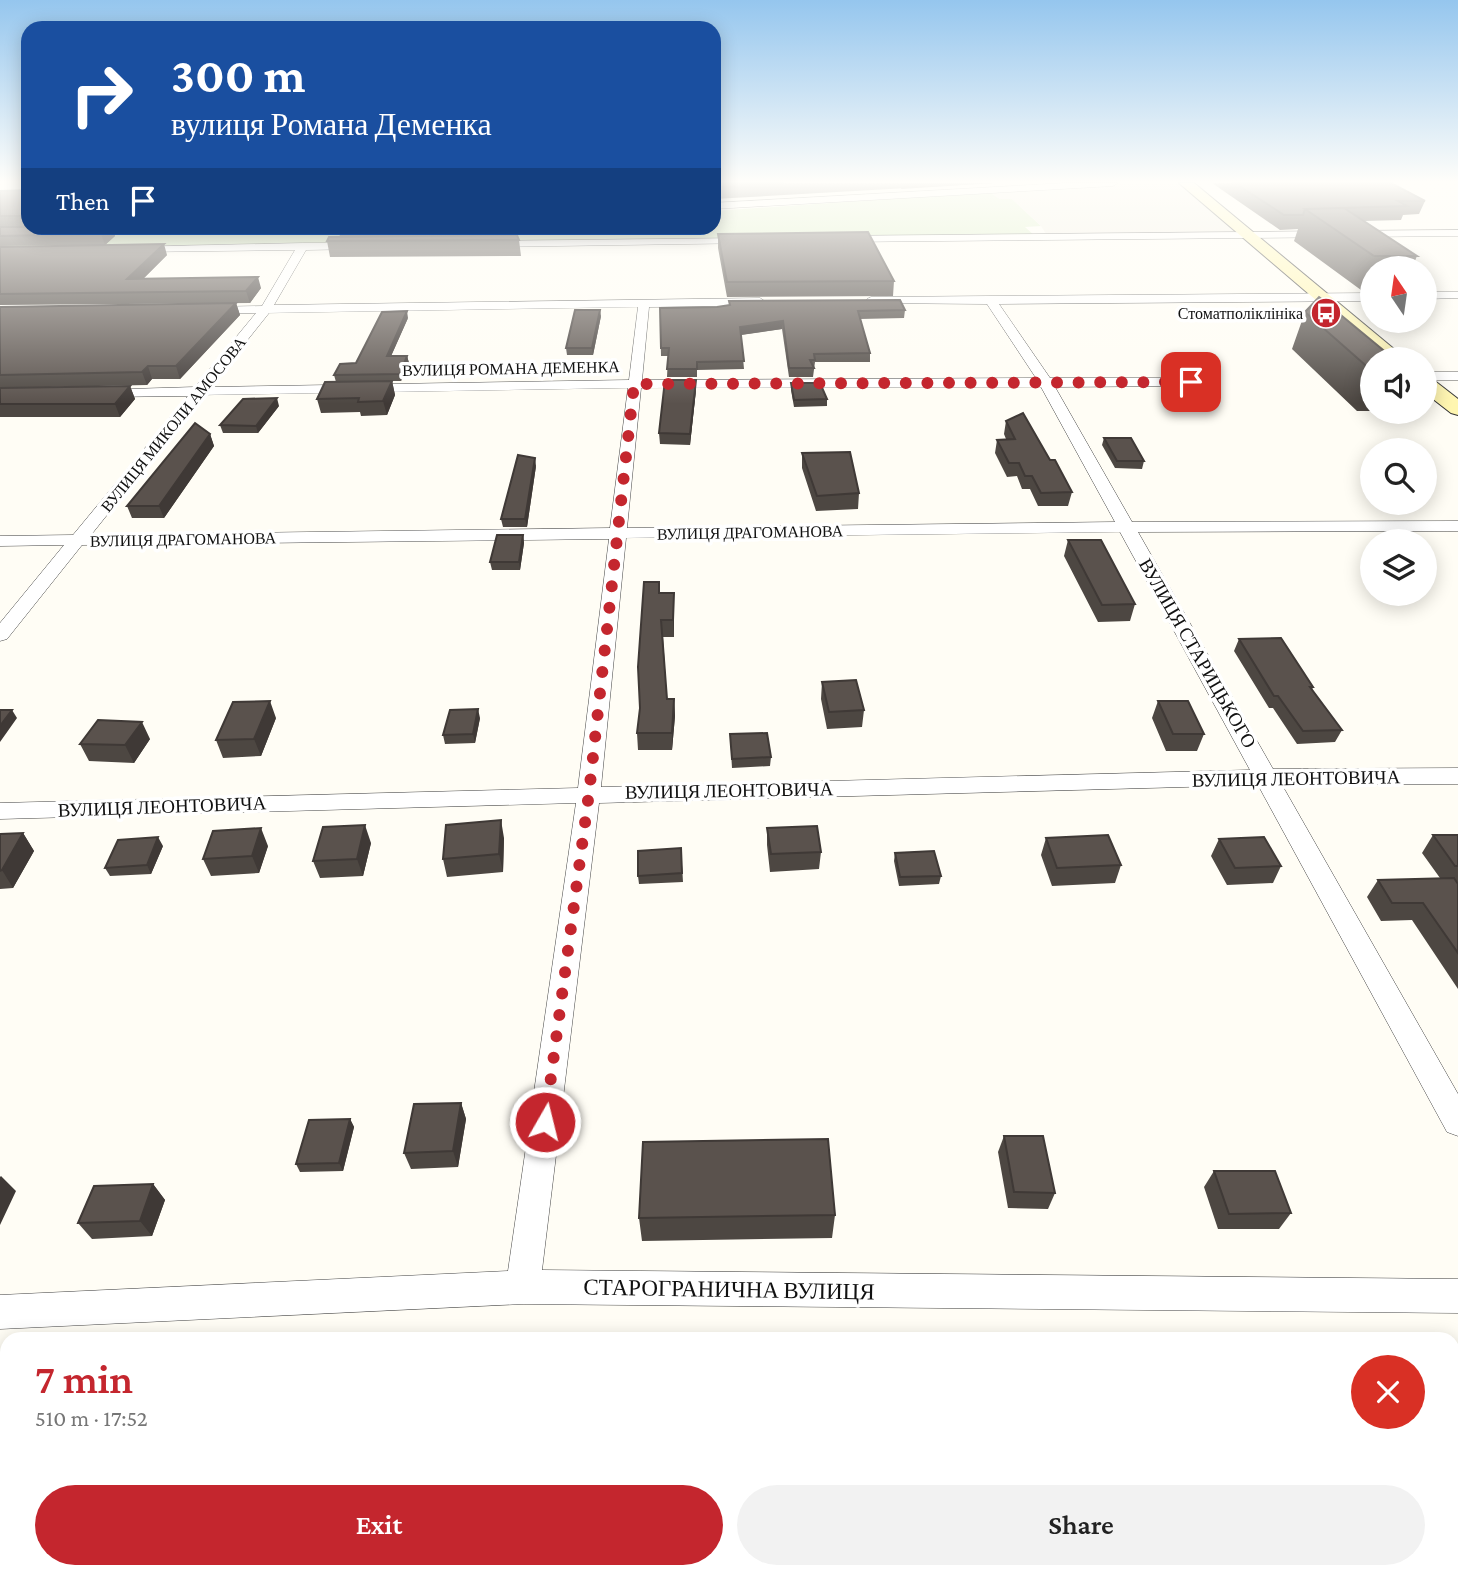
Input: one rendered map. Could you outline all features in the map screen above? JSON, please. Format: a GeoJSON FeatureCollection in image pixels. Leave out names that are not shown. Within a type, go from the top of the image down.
{"type":"FeatureCollection","features":[{"type":"Feature","properties":{"kind":"main road"},"geometry":{"type":"LineString","coordinates":[[1275,257],[1382,347]]}},
{"type":"Feature","properties":{"kind":"main road"},"geometry":{"type":"LineString","coordinates":[[1437,392],[1458,409]]}},
{"type":"Feature","properties":{"kind":"street","name":"ВУЛИЦЯ МИКОЛИ АМОСОВА"},"geometry":{"type":"LineString","coordinates":[[0,635],[201,392],[266,309],[297,257]]}},
{"type":"Feature","properties":{"kind":"street"},"geometry":{"type":"LineString","coordinates":[[1437,296],[1458,295]]}},
{"type":"Feature","properties":{"kind":"street"},"geometry":{"type":"LineString","coordinates":[[852,301],[1360,297]]}},
{"type":"Feature","properties":{"kind":"street","name":"ВУЛИЦЯ СТАРИЦЬКОГО"},"geometry":{"type":"LineString","coordinates":[[991,300],[1046,383],[1458,1122]]}},
{"type":"Feature","properties":{"kind":"street"},"geometry":{"type":"LineString","coordinates":[[196,310],[769,302]]}},
{"type":"Feature","properties":{"kind":"street"},"geometry":{"type":"LineString","coordinates":[[523,1287],[589,793],[644,303]]}},
{"type":"Feature","properties":{"kind":"street"},"geometry":{"type":"LineString","coordinates":[[1437,376],[1458,376]]}},
{"type":"Feature","properties":{"kind":"street","name":"ВУЛИЦЯ РОМАНА ДЕМЕНКА"},"geometry":{"type":"LineString","coordinates":[[80,394],[634,384],[1191,382]]}},
{"type":"Feature","properties":{"kind":"street","name":"ВУЛИЦЯ ДРАГОМАНОВА"},"geometry":{"type":"LineString","coordinates":[[0,541],[1126,527],[1458,526]]}},
{"type":"Feature","properties":{"kind":"street","name":"ВУЛИЦЯ ЛЕОНТОВИЧА"},"geometry":{"type":"LineString","coordinates":[[0,811],[589,793],[1268,777],[1458,776]]}},
{"type":"Feature","properties":{"kind":"street","name":"СТАРОГРАНИЧНА ВУЛИЦЯ"},"geometry":{"type":"LineString","coordinates":[[0,1312],[523,1287],[1458,1296]]}},
{"type":"Feature","properties":{"kind":"building"},"geometry":{"type":"Polygon","coordinates":[[[0,257],[151,257],[127,279],[258,277],[246,291],[0,294],[0,257]]]}},
{"type":"Feature","properties":{"kind":"building"},"geometry":{"type":"Polygon","coordinates":[[[722,257],[881,257],[894,281],[727,282],[722,257]]]}},
{"type":"Feature","properties":{"kind":"building"},"geometry":{"type":"Polygon","coordinates":[[[1319,297],[1379,347],[1360,347],[1360,360],[1305,312],[1319,297]]]}},
{"type":"Feature","properties":{"kind":"building"},"geometry":{"type":"Polygon","coordinates":[[[900,300],[905,310],[858,311],[870,353],[814,354],[815,360],[810,360],[814,368],[789,368],[783,321],[740,327],[744,361],[697,362],[697,369],[667,369],[669,348],[661,348],[660,308],[717,307],[730,305],[729,301],[900,300]]]}},
{"type":"Feature","properties":{"kind":"building"},"geometry":{"type":"Polygon","coordinates":[[[236,303],[176,366],[148,366],[142,372],[0,375],[0,307],[236,303]]]}},
{"type":"Feature","properties":{"kind":"building"},"geometry":{"type":"Polygon","coordinates":[[[575,310],[600,310],[592,348],[566,348],[575,310]]]}},
{"type":"Feature","properties":{"kind":"building"},"geometry":{"type":"Polygon","coordinates":[[[407,311],[387,356],[407,356],[400,374],[334,375],[340,364],[356,363],[382,312],[407,311]]]}},
{"type":"Feature","properties":{"kind":"building"},"geometry":{"type":"Polygon","coordinates":[[[665,380],[696,380],[690,434],[659,433],[665,380]]]}},
{"type":"Feature","properties":{"kind":"building"},"geometry":{"type":"Polygon","coordinates":[[[392,381],[383,401],[358,402],[359,398],[317,399],[325,382],[392,381]]]}},
{"type":"Feature","properties":{"kind":"building"},"geometry":{"type":"Polygon","coordinates":[[[791,383],[820,383],[827,399],[794,400],[791,383]]]}},
{"type":"Feature","properties":{"kind":"building"},"geometry":{"type":"Polygon","coordinates":[[[130,386],[115,404],[0,404],[0,388],[130,386]]]}},
{"type":"Feature","properties":{"kind":"building"},"geometry":{"type":"Polygon","coordinates":[[[277,398],[256,426],[220,425],[243,399],[277,398]]]}},
{"type":"Feature","properties":{"kind":"building"},"geometry":{"type":"Polygon","coordinates":[[[1023,413],[1050,460],[1055,460],[1072,492],[1041,493],[1032,476],[1025,476],[1019,463],[1009,463],[997,440],[1015,439],[1006,421],[1023,413]]]}},
{"type":"Feature","properties":{"kind":"building"},"geometry":{"type":"Polygon","coordinates":[[[195,423],[210,434],[159,506],[127,506],[195,423]]]}},
{"type":"Feature","properties":{"kind":"building"},"geometry":{"type":"Polygon","coordinates":[[[1104,438],[1131,438],[1144,461],[1117,461],[1104,438]]]}},
{"type":"Feature","properties":{"kind":"building"},"geometry":{"type":"Polygon","coordinates":[[[850,452],[859,493],[817,496],[802,453],[850,452]]]}},
{"type":"Feature","properties":{"kind":"building"},"geometry":{"type":"Polygon","coordinates":[[[518,455],[535,458],[525,519],[501,519],[518,455]]]}},
{"type":"Feature","properties":{"kind":"building"},"geometry":{"type":"Polygon","coordinates":[[[497,535],[523,535],[519,562],[490,562],[497,535]]]}},
{"type":"Feature","properties":{"kind":"building"},"geometry":{"type":"Polygon","coordinates":[[[1068,540],[1101,540],[1135,604],[1102,605],[1068,540]]]}},
{"type":"Feature","properties":{"kind":"building"},"geometry":{"type":"Polygon","coordinates":[[[644,582],[659,582],[659,593],[674,593],[673,620],[661,620],[667,699],[674,699],[672,733],[637,733],[644,582]]]}},
{"type":"Feature","properties":{"kind":"building"},"geometry":{"type":"Polygon","coordinates":[[[1281,638],[1313,687],[1310,687],[1342,730],[1303,731],[1278,696],[1274,696],[1239,639],[1281,638]]]}},
{"type":"Feature","properties":{"kind":"building"},"geometry":{"type":"Polygon","coordinates":[[[856,680],[864,710],[829,712],[822,682],[856,680]]]}},
{"type":"Feature","properties":{"kind":"building"},"geometry":{"type":"Polygon","coordinates":[[[270,701],[254,739],[216,740],[233,702],[270,701]]]}},
{"type":"Feature","properties":{"kind":"building"},"geometry":{"type":"Polygon","coordinates":[[[1158,701],[1188,701],[1204,734],[1173,734],[1158,701]]]}},
{"type":"Feature","properties":{"kind":"building"},"geometry":{"type":"Polygon","coordinates":[[[478,709],[473,734],[443,735],[450,710],[478,709]]]}},
{"type":"Feature","properties":{"kind":"building"},"geometry":{"type":"Polygon","coordinates":[[[0,710],[12,710],[0,726],[0,710]]]}},
{"type":"Feature","properties":{"kind":"building"},"geometry":{"type":"Polygon","coordinates":[[[98,720],[142,722],[125,745],[80,744],[98,720]]]}},
{"type":"Feature","properties":{"kind":"building"},"geometry":{"type":"Polygon","coordinates":[[[767,733],[771,757],[732,759],[730,734],[767,733]]]}},
{"type":"Feature","properties":{"kind":"building"},"geometry":{"type":"Polygon","coordinates":[[[501,820],[499,854],[443,859],[446,825],[501,820]]]}},
{"type":"Feature","properties":{"kind":"building"},"geometry":{"type":"Polygon","coordinates":[[[365,825],[357,859],[313,861],[323,827],[365,825]]]}},
{"type":"Feature","properties":{"kind":"building"},"geometry":{"type":"Polygon","coordinates":[[[817,826],[821,852],[771,854],[767,828],[817,826]]]}},
{"type":"Feature","properties":{"kind":"building"},"geometry":{"type":"Polygon","coordinates":[[[261,828],[252,856],[203,859],[213,831],[261,828]]]}},
{"type":"Feature","properties":{"kind":"building"},"geometry":{"type":"Polygon","coordinates":[[[23,833],[2,870],[0,871],[0,834],[23,833]]]}},
{"type":"Feature","properties":{"kind":"building"},"geometry":{"type":"Polygon","coordinates":[[[1108,835],[1121,865],[1057,868],[1046,838],[1108,835]]]}},
{"type":"Feature","properties":{"kind":"building"},"geometry":{"type":"Polygon","coordinates":[[[1433,835],[1458,835],[1458,866],[1455,866],[1433,835]]]}},
{"type":"Feature","properties":{"kind":"building"},"geometry":{"type":"Polygon","coordinates":[[[158,837],[147,865],[105,868],[118,840],[158,837]]]}},
{"type":"Feature","properties":{"kind":"building"},"geometry":{"type":"Polygon","coordinates":[[[1264,837],[1281,866],[1235,868],[1219,839],[1264,837]]]}},
{"type":"Feature","properties":{"kind":"building"},"geometry":{"type":"Polygon","coordinates":[[[681,848],[682,873],[638,876],[638,851],[681,848]]]}},
{"type":"Feature","properties":{"kind":"building"},"geometry":{"type":"Polygon","coordinates":[[[934,851],[941,876],[900,877],[895,853],[934,851]]]}},
{"type":"Feature","properties":{"kind":"building"},"geometry":{"type":"Polygon","coordinates":[[[1454,878],[1458,884],[1458,953],[1423,903],[1392,903],[1378,880],[1454,878]]]}},
{"type":"Feature","properties":{"kind":"building"},"geometry":{"type":"Polygon","coordinates":[[[461,1103],[453,1151],[404,1153],[414,1104],[461,1103]]]}},
{"type":"Feature","properties":{"kind":"building"},"geometry":{"type":"Polygon","coordinates":[[[350,1119],[339,1163],[296,1164],[309,1120],[350,1119]]]}},
{"type":"Feature","properties":{"kind":"building"},"geometry":{"type":"Polygon","coordinates":[[[1004,1136],[1043,1136],[1055,1193],[1014,1192],[1004,1136]]]}},
{"type":"Feature","properties":{"kind":"building"},"geometry":{"type":"Polygon","coordinates":[[[828,1139],[835,1215],[639,1218],[643,1142],[828,1139]]]}},
{"type":"Feature","properties":{"kind":"building"},"geometry":{"type":"Polygon","coordinates":[[[1214,1171],[1275,1171],[1291,1213],[1229,1214],[1214,1171]]]}},
{"type":"Feature","properties":{"kind":"building"},"geometry":{"type":"Polygon","coordinates":[[[153,1184],[140,1221],[78,1223],[94,1186],[153,1184]]]}},
{"type":"Feature","properties":{"kind":"place","name":"Стоматполіклініка"},"geometry":{"type":"Point","coordinates":[1326,313]}},
{"type":"Feature","properties":{"kind":"route"},"geometry":{"type":"LineString","coordinates":[[545,1122],[589,793],[634,384],[1191,382]]}}]}
